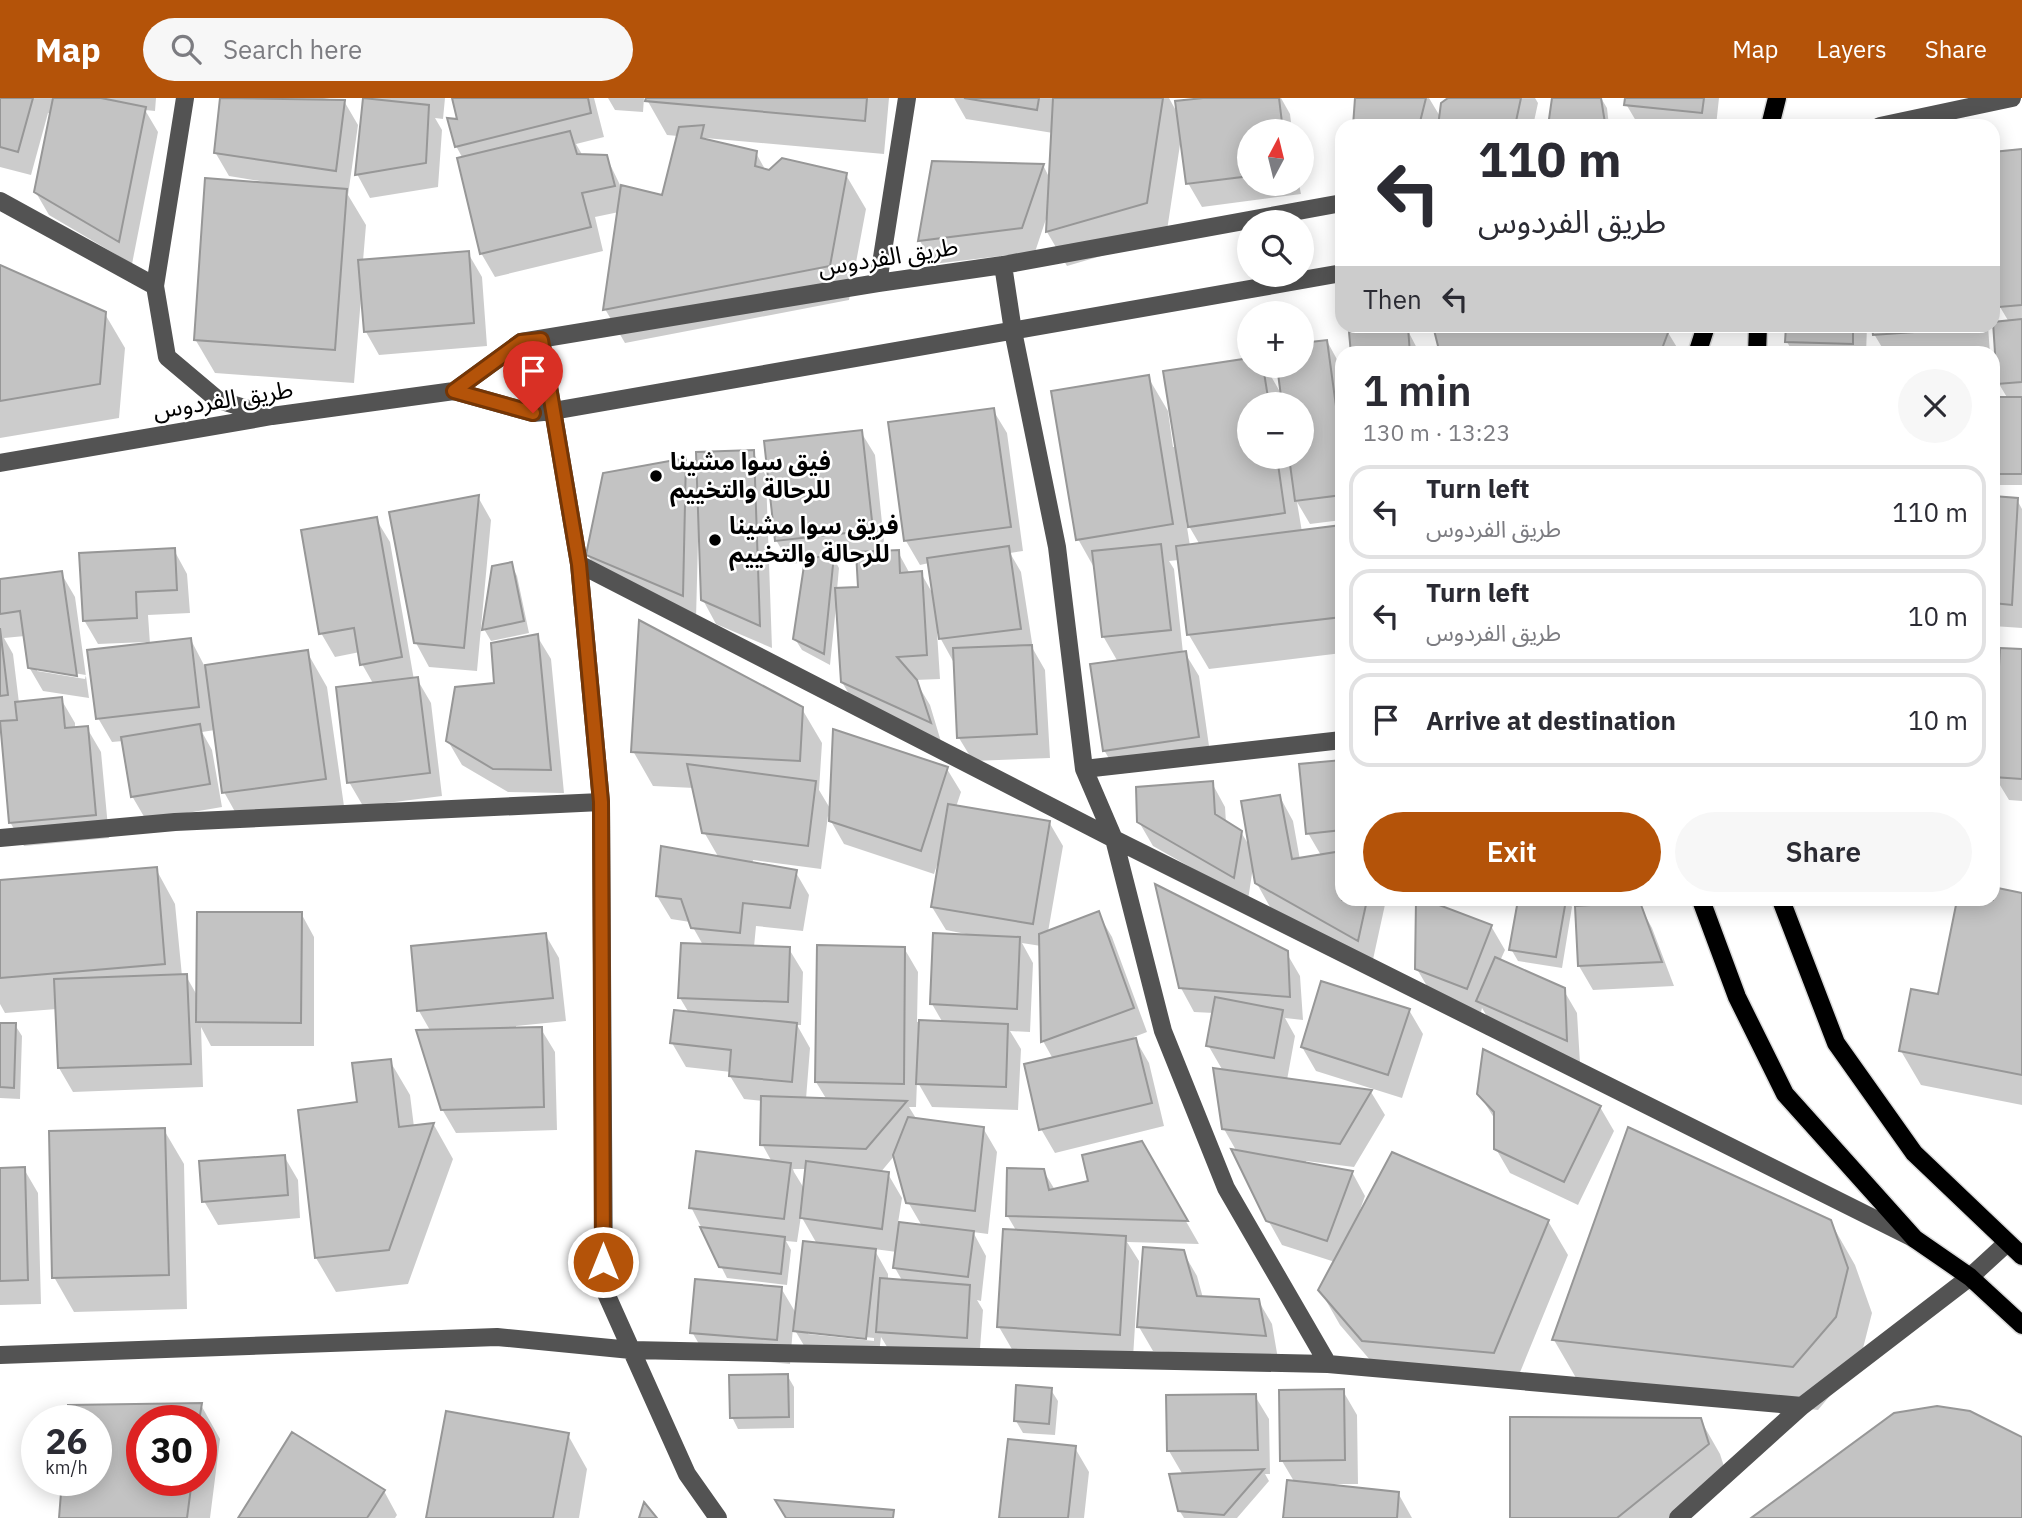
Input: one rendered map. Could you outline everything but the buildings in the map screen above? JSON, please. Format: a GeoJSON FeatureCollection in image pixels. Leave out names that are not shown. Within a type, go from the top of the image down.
{"type":"FeatureCollection","features":[{"type":"Feature","properties":{"kind":"main road"},"geometry":{"type":"LineString","coordinates":[[1772,119],[1777,98]]}},
{"type":"Feature","properties":{"kind":"main road"},"geometry":{"type":"LineString","coordinates":[[1703,906],[1737,997],[1785,1094],[1915,1239],[1970,1277],[2022,1325]]}},
{"type":"Feature","properties":{"kind":"main road"},"geometry":{"type":"LineString","coordinates":[[1783,906],[1836,1043],[1913,1153],[2022,1256]]}},
{"type":"Feature","properties":{"kind":"street"},"geometry":{"type":"LineString","coordinates":[[185,98],[155,286],[167,357],[218,400],[272,416]]}},
{"type":"Feature","properties":{"kind":"street"},"geometry":{"type":"LineString","coordinates":[[878,283],[907,98]]}},
{"type":"Feature","properties":{"kind":"street"},"geometry":{"type":"LineString","coordinates":[[1914,119],[2012,98]]}},
{"type":"Feature","properties":{"kind":"street"},"geometry":{"type":"LineString","coordinates":[[0,201],[155,286]]}},
{"type":"Feature","properties":{"kind":"street","name":"طريق الفردوس"},"geometry":{"type":"LineString","coordinates":[[454,391],[521,342],[1003,265],[1335,204]]}},
{"type":"Feature","properties":{"kind":"street"},"geometry":{"type":"LineString","coordinates":[[1003,265],[1013,331],[1057,547],[1084,769],[1114,839],[1163,1031],[1226,1188],[1328,1364]]}},
{"type":"Feature","properties":{"kind":"street","name":"طريق الفردوس"},"geometry":{"type":"LineString","coordinates":[[0,463],[272,416],[454,391],[533,413],[553,411],[1335,274]]}},
{"type":"Feature","properties":{"kind":"street"},"geometry":{"type":"LineString","coordinates":[[541,340],[579,564],[601,802],[604,1289],[687,1474],[718,1518]]}},
{"type":"Feature","properties":{"kind":"street"},"geometry":{"type":"LineString","coordinates":[[579,564],[1114,839],[1915,1239]]}},
{"type":"Feature","properties":{"kind":"street"},"geometry":{"type":"LineString","coordinates":[[1084,769],[1335,741]]}},
{"type":"Feature","properties":{"kind":"street"},"geometry":{"type":"LineString","coordinates":[[0,838],[175,822],[601,802]]}},
{"type":"Feature","properties":{"kind":"street"},"geometry":{"type":"LineString","coordinates":[[1678,1518],[1802,1406],[1970,1277],[2007,1243]]}},
{"type":"Feature","properties":{"kind":"street"},"geometry":{"type":"LineString","coordinates":[[0,1355],[496,1337],[631,1350],[1328,1364],[1802,1406]]}},
{"type":"Feature","properties":{"kind":"place","name":"فيق سوا مشينا للرحالة والتخييم"},"geometry":{"type":"Point","coordinates":[656,476]}},
{"type":"Feature","properties":{"kind":"place","name":"فريق سوا مشينا للرحالة والتخييم"},"geometry":{"type":"Point","coordinates":[715,540]}},
{"type":"Feature","properties":{"kind":"route"},"geometry":{"type":"LineString","coordinates":[[533,413],[454,391],[521,342],[541,340],[579,564],[601,802],[603,1262]]}}]}
